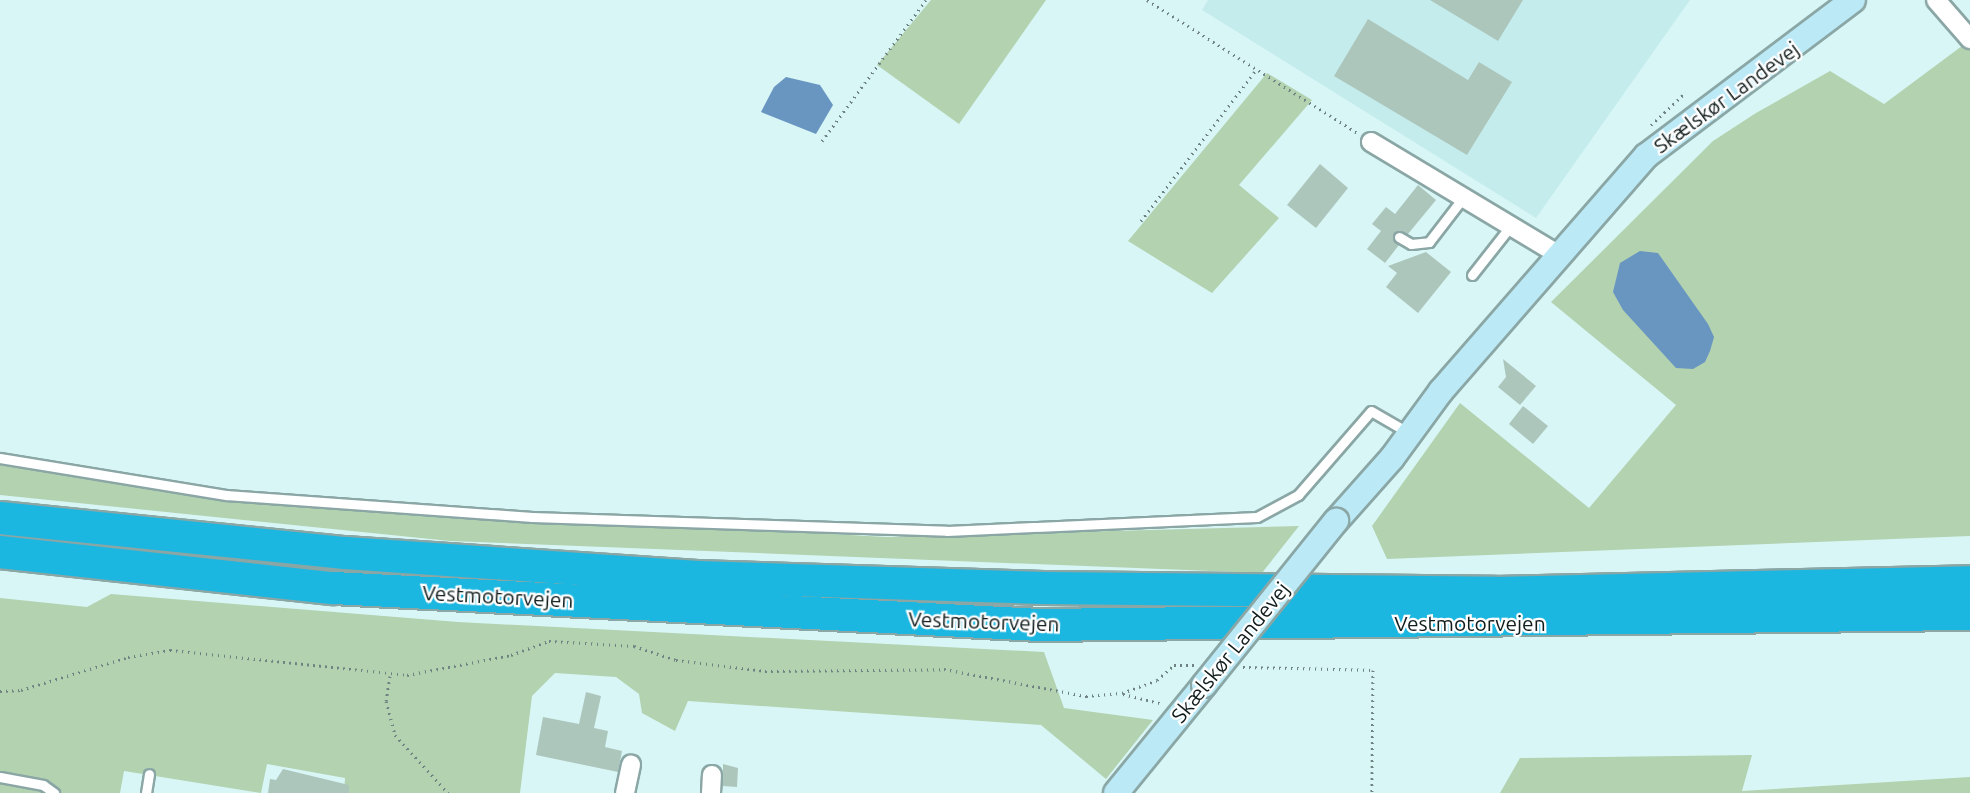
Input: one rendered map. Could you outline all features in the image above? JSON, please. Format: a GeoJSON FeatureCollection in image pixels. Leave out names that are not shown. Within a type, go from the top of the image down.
{"type":"FeatureCollection","features":[{"type":"Feature","properties":{"kind":"highway","name":"Vestmotorvejen"},"geometry":{"type":"LineString","coordinates":[[0,518],[345,553],[697,577],[1435,592],[1970,582]]}},
{"type":"Feature","properties":{"kind":"highway","name":"Vestmotorvejen"},"geometry":{"type":"LineString","coordinates":[[0,552],[334,588],[1039,625],[1713,619],[1970,614]]}},
{"type":"Feature","properties":{"kind":"highway"},"geometry":{"type":"LineString","coordinates":[[1435,592],[1522,579],[1970,562]]}},
{"type":"Feature","properties":{"kind":"highway"},"geometry":{"type":"LineString","coordinates":[[1713,619],[1797,630],[1970,631]]}},
{"type":"Feature","properties":{"kind":"street","name":"Skælskør Landevej"},"geometry":{"type":"LineString","coordinates":[[1116,793],[1179,714],[1200,675],[1392,458],[1439,394],[1646,156],[1853,0]]}},
{"type":"Feature","properties":{"kind":"street"},"geometry":{"type":"LineString","coordinates":[[1936,0],[1970,39]]}},
{"type":"Feature","properties":{"kind":"street"},"geometry":{"type":"LineString","coordinates":[[1371,142],[1509,228],[1559,255]]}},
{"type":"Feature","properties":{"kind":"street","name":"Skælskør Landevej"},"geometry":{"type":"LineString","coordinates":[[1340,516],[1400,428],[1439,394]]}},
{"type":"Feature","properties":{"kind":"street"},"geometry":{"type":"LineString","coordinates":[[625,793],[631,765]]}},
{"type":"Feature","properties":{"kind":"lane"},"geometry":{"type":"LineString","coordinates":[[1399,237],[1411,244],[1430,242],[1462,199]]}},
{"type":"Feature","properties":{"kind":"lane"},"geometry":{"type":"LineString","coordinates":[[1472,275],[1509,228]]}},
{"type":"Feature","properties":{"kind":"lane"},"geometry":{"type":"LineString","coordinates":[[0,458],[226,495],[532,517],[947,531],[1257,517],[1298,495],[1371,411],[1400,428]]}},
{"type":"Feature","properties":{"kind":"lane"},"geometry":{"type":"LineString","coordinates":[[146,793],[149,774]]}},
{"type":"Feature","properties":{"kind":"lane"},"geometry":{"type":"LineString","coordinates":[[0,777],[43,785],[54,793]]}},
{"type":"Feature","properties":{"kind":"path"},"geometry":{"type":"LineString","coordinates":[[822,141],[927,0]]}},
{"type":"Feature","properties":{"kind":"path"},"geometry":{"type":"LineString","coordinates":[[1147,0],[1371,142]]}},
{"type":"Feature","properties":{"kind":"path"},"geometry":{"type":"LineString","coordinates":[[1141,221],[1257,69]]}},
{"type":"Feature","properties":{"kind":"path"},"geometry":{"type":"LineString","coordinates":[[0,691],[21,690],[128,657],[170,650],[390,675],[511,655],[549,642],[634,646],[676,660],[765,671],[944,669],[1086,696],[1122,693],[1157,680],[1174,665],[1200,675]]}},
{"type":"Feature","properties":{"kind":"path"},"geometry":{"type":"LineString","coordinates":[[1232,666],[1373,670],[1372,793]]}},
{"type":"Feature","properties":{"kind":"path"},"geometry":{"type":"LineString","coordinates":[[390,675],[386,701],[395,735],[448,793]]}},
{"type":"Feature","properties":{"kind":"path"},"geometry":{"type":"LineString","coordinates":[[1122,693],[1148,699],[1179,714]]}},
{"type":"Feature","properties":{"kind":"shaded area"},"geometry":{"type":"Polygon","coordinates":[[[1208,0],[1690,0],[1536,218],[1202,10],[1208,0]]]}},
{"type":"Feature","properties":{"kind":"green space"},"geometry":{"type":"Polygon","coordinates":[[[931,0],[1046,0],[959,124],[877,65],[931,0]]]}},
{"type":"Feature","properties":{"kind":"green space"},"geometry":{"type":"Polygon","coordinates":[[[1970,40],[1970,536],[1387,559],[1372,526],[1460,403],[1589,508],[1676,405],[1551,302],[1713,141],[1756,113],[1830,71],[1884,104],[1970,40]]]}},
{"type":"Feature","properties":{"kind":"green space"},"geometry":{"type":"Polygon","coordinates":[[[1267,73],[1312,100],[1239,185],[1279,218],[1212,293],[1128,241],[1267,73]]]}},
{"type":"Feature","properties":{"kind":"green space"},"geometry":{"type":"Polygon","coordinates":[[[0,465],[223,500],[886,537],[1299,526],[1262,573],[450,541],[0,495],[0,465]]]}},
{"type":"Feature","properties":{"kind":"green space"},"geometry":{"type":"Polygon","coordinates":[[[111,594],[458,622],[1044,652],[1064,708],[1153,720],[1106,779],[1041,725],[688,701],[675,731],[642,713],[639,694],[616,677],[555,673],[532,696],[520,793],[344,793],[345,778],[267,764],[261,793],[124,771],[120,793],[0,793],[0,598],[87,607],[111,594]]]}},
{"type":"Feature","properties":{"kind":"green space"},"geometry":{"type":"Polygon","coordinates":[[[1752,755],[1742,791],[1970,777],[1970,793],[1500,793],[1520,758],[1752,755]]]}},
{"type":"Feature","properties":{"kind":"water"},"geometry":{"type":"Polygon","coordinates":[[[786,77],[820,85],[833,105],[816,134],[761,112],[774,87],[786,77]]]}},
{"type":"Feature","properties":{"kind":"water"},"geometry":{"type":"Polygon","coordinates":[[[1640,251],[1658,253],[1708,324],[1714,337],[1705,362],[1693,369],[1676,368],[1623,310],[1613,292],[1620,263],[1640,251]]]}},
{"type":"Feature","properties":{"kind":"building"},"geometry":{"type":"Polygon","coordinates":[[[1430,0],[1523,0],[1498,41],[1430,0]]]}},
{"type":"Feature","properties":{"kind":"building"},"geometry":{"type":"Polygon","coordinates":[[[1368,19],[1468,80],[1479,62],[1512,82],[1467,155],[1334,76],[1368,19]]]}},
{"type":"Feature","properties":{"kind":"building"},"geometry":{"type":"Polygon","coordinates":[[[1320,164],[1348,188],[1316,228],[1287,205],[1320,164]]]}},
{"type":"Feature","properties":{"kind":"building"},"geometry":{"type":"Polygon","coordinates":[[[1418,185],[1436,200],[1408,234],[1394,233],[1399,245],[1385,263],[1367,249],[1381,231],[1372,224],[1386,207],[1395,214],[1418,185]]]}},
{"type":"Feature","properties":{"kind":"building"},"geometry":{"type":"Polygon","coordinates":[[[1426,252],[1451,272],[1418,313],[1386,287],[1397,273],[1388,266],[1426,252]]]}},
{"type":"Feature","properties":{"kind":"building"},"geometry":{"type":"Polygon","coordinates":[[[1503,359],[1536,386],[1520,405],[1498,387],[1506,377],[1503,359]]]}},
{"type":"Feature","properties":{"kind":"building"},"geometry":{"type":"Polygon","coordinates":[[[1523,406],[1548,426],[1533,444],[1509,424],[1523,406]]]}},
{"type":"Feature","properties":{"kind":"building"},"geometry":{"type":"Polygon","coordinates":[[[586,692],[601,696],[594,728],[608,731],[605,747],[622,751],[618,772],[536,755],[543,717],[579,724],[586,692]]]}},
{"type":"Feature","properties":{"kind":"building"},"geometry":{"type":"Polygon","coordinates":[[[723,764],[738,768],[737,787],[723,786],[723,764]]]}},
{"type":"Feature","properties":{"kind":"building"},"geometry":{"type":"Polygon","coordinates":[[[283,769],[349,785],[349,793],[268,793],[270,779],[276,780],[283,769]]]}}]}
